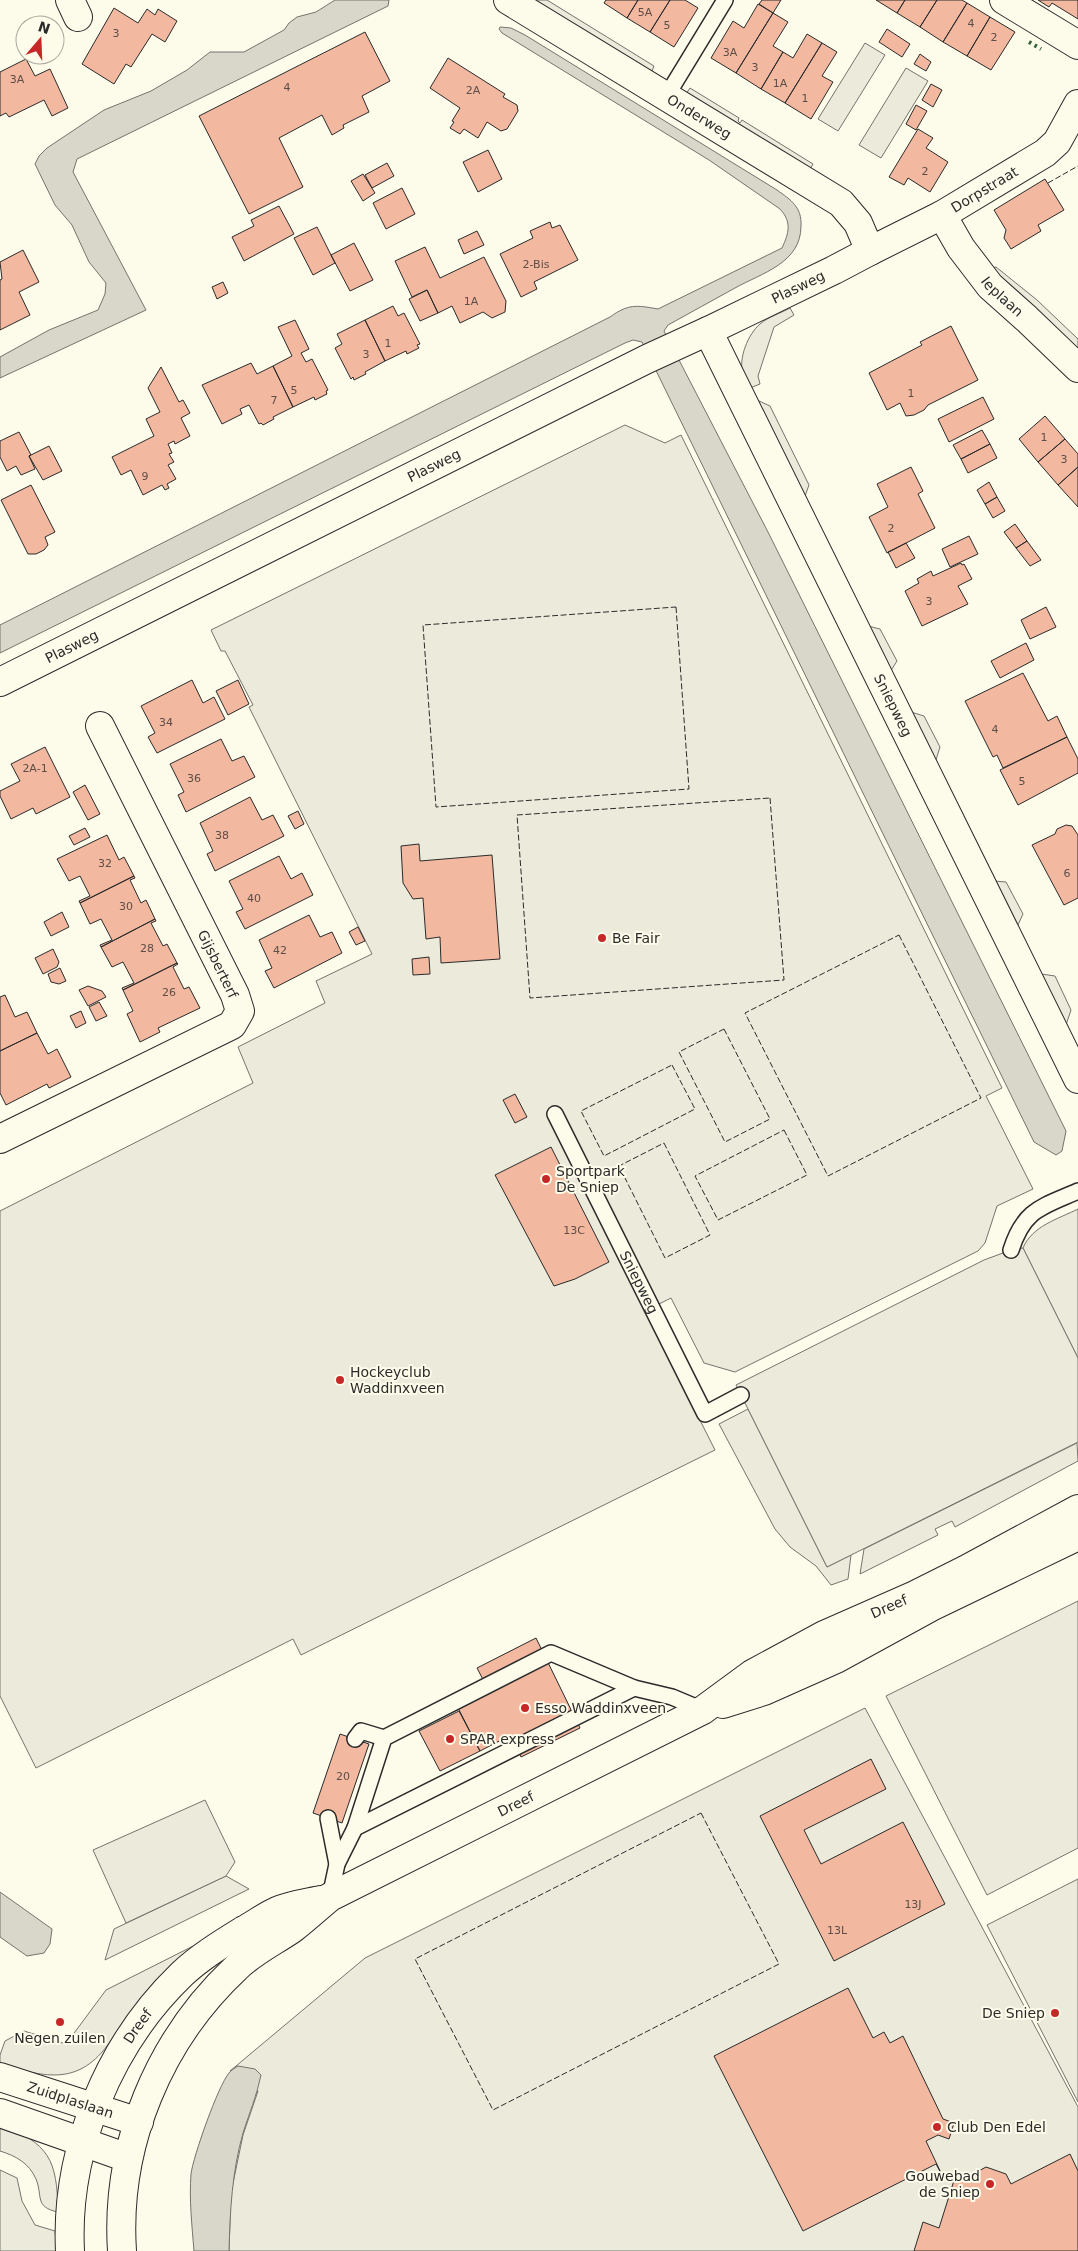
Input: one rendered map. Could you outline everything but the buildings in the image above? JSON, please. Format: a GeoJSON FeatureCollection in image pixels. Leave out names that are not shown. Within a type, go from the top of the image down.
{"type":"FeatureCollection","features":[{"type":"Feature","properties":{"kind":"street","name":"Onderweg"},"geometry":{"type":"LineString","coordinates":[[508,0],[841,203],[858,223],[870,251]]}},
{"type":"Feature","properties":{"kind":"street"},"geometry":{"type":"LineString","coordinates":[[1004,0],[1078,46]]}},
{"type":"Feature","properties":{"kind":"street","name":"Dorpstraat"},"geometry":{"type":"LineString","coordinates":[[870,251],[942,214],[1044,153],[1057,142],[1078,104]]}},
{"type":"Feature","properties":{"kind":"street","name":"Ieplaan"},"geometry":{"type":"LineString","coordinates":[[942,214],[960,248],[990,286],[1027,318],[1078,368]]}},
{"type":"Feature","properties":{"kind":"street","name":"Plasweg"},"geometry":{"type":"LineString","coordinates":[[0,682],[647,358],[708,331],[870,251]]}},
{"type":"Feature","properties":{"kind":"street","name":"Sniepweg"},"geometry":{"type":"LineString","coordinates":[[708,331],[1078,1079]]}},
{"type":"Feature","properties":{"kind":"street","name":"Gijsberterf"},"geometry":{"type":"LineString","coordinates":[[0,1139],[232,1025],[240,1011],[235,995],[100,726]]}},
{"type":"Feature","properties":{"kind":"street","name":"Dreef"},"geometry":{"type":"LineString","coordinates":[[703,1710],[752,1674],[824,1635],[915,1595],[966,1570],[1078,1509]]}},
{"type":"Feature","properties":{"kind":"street","name":"Dreef"},"geometry":{"type":"LineString","coordinates":[[122,2251],[123,2194],[128,2158],[150,2088],[171,2046],[212,1991],[237,1966],[259,1949],[292,1928],[330,1898],[703,1710],[764,1691],[836,1660],[930,1607],[1078,1536]]}},
{"type":"Feature","properties":{"kind":"street","name":"Dreef"},"geometry":{"type":"LineString","coordinates":[[70,2251],[71,2192],[84,2142],[94,2108],[135,2028],[184,1972],[225,1942],[277,1911],[330,1898]]}},
{"type":"Feature","properties":{"kind":"street","name":"Zuidplaslaan"},"geometry":{"type":"LineString","coordinates":[[0,2077],[139,2122]]}},
{"type":"Feature","properties":{"kind":"street"},"geometry":{"type":"LineString","coordinates":[[0,2113],[128,2158]]}},
{"type":"Feature","properties":{"kind":"lane"},"geometry":{"type":"LineString","coordinates":[[666,97],[725,0]]}},
{"type":"Feature","properties":{"kind":"lane","name":"Sniepweg"},"geometry":{"type":"LineString","coordinates":[[555,1114],[705,1414],[742,1395]]}},
{"type":"Feature","properties":{"kind":"lane"},"geometry":{"type":"LineString","coordinates":[[1011,1250],[1017,1230],[1034,1211],[1078,1191]]}},
{"type":"Feature","properties":{"kind":"lane"},"geometry":{"type":"LineString","coordinates":[[355,1739],[361,1731],[384,1738],[551,1653],[634,1688],[672,1697],[703,1710]]}},
{"type":"Feature","properties":{"kind":"lane"},"geometry":{"type":"LineString","coordinates":[[355,1828],[634,1688]]}},
{"type":"Feature","properties":{"kind":"lane"},"geometry":{"type":"LineString","coordinates":[[330,1898],[337,1864],[355,1828],[384,1738]]}},
{"type":"Feature","properties":{"kind":"lane"},"geometry":{"type":"LineString","coordinates":[[328,1818],[337,1864]]}},
{"type":"Feature","properties":{"kind":"shaded area"},"geometry":{"type":"Polygon","coordinates":[[[335,0],[389,0],[388,6],[77,159],[73,172],[146,310],[0,378],[0,357],[49,330],[98,310],[105,294],[106,283],[89,262],[72,225],[55,205],[35,164],[39,156],[47,148],[104,110],[151,91],[187,70],[210,52],[244,52],[284,30],[297,17],[316,12],[335,0]]]}},
{"type":"Feature","properties":{"kind":"shaded area"},"geometry":{"type":"Polygon","coordinates":[[[526,0],[547,0],[654,66],[650,76],[526,0]]]}},
{"type":"Feature","properties":{"kind":"shaded area"},"geometry":{"type":"Polygon","coordinates":[[[500,27],[511,28],[525,35],[777,190],[798,209],[801,219],[799,239],[787,258],[768,272],[668,325],[664,331],[769,534],[1066,1131],[1062,1151],[1056,1155],[1034,1142],[642,342],[633,340],[625,343],[0,653],[0,625],[622,310],[638,306],[658,309],[782,248],[788,223],[780,209],[709,160],[502,33],[499,29],[500,27]]]}},
{"type":"Feature","properties":{"kind":"shaded area"},"geometry":{"type":"Polygon","coordinates":[[[865,43],[885,55],[838,131],[818,119],[865,43]]]}},
{"type":"Feature","properties":{"kind":"shaded area"},"geometry":{"type":"Polygon","coordinates":[[[906,68],[928,81],[881,158],[859,145],[906,68]]]}},
{"type":"Feature","properties":{"kind":"shaded area"},"geometry":{"type":"Polygon","coordinates":[[[690,88],[739,118],[738,121],[740,123],[742,120],[813,164],[808,173],[684,97],[690,88]]]}},
{"type":"Feature","properties":{"kind":"shaded area"},"geometry":{"type":"Polygon","coordinates":[[[996,267],[1037,300],[1078,339],[1078,353],[1012,291],[992,268],[996,267]]]}},
{"type":"Feature","properties":{"kind":"shaded area"},"geometry":{"type":"Polygon","coordinates":[[[790,308],[794,315],[774,327],[758,376],[760,384],[750,388],[742,368],[743,354],[748,340],[756,328],[763,322],[790,308]]]}},
{"type":"Feature","properties":{"kind":"shaded area"},"geometry":{"type":"Polygon","coordinates":[[[757,400],[770,406],[809,485],[805,496],[757,400]]]}},
{"type":"Feature","properties":{"kind":"shaded area","name":"Sportpark De Sniep"},"geometry":{"type":"Polygon","coordinates":[[[625,425],[665,443],[681,435],[1002,1088],[986,1096],[1033,1189],[997,1206],[985,1243],[978,1251],[735,1372],[704,1363],[671,1298],[645,1311],[715,1450],[301,1655],[293,1639],[36,1768],[0,1696],[0,1211],[253,1083],[238,1047],[325,1003],[316,981],[372,954],[249,707],[253,705],[225,651],[221,651],[211,630],[625,425]]]}},
{"type":"Feature","properties":{"kind":"shaded area"},"geometry":{"type":"Polygon","coordinates":[[[868,626],[880,629],[897,661],[890,672],[868,626]]]}},
{"type":"Feature","properties":{"kind":"shaded area"},"geometry":{"type":"Polygon","coordinates":[[[911,712],[924,716],[940,747],[935,763],[911,712]]]}},
{"type":"Feature","properties":{"kind":"shaded area"},"geometry":{"type":"Polygon","coordinates":[[[994,881],[1006,882],[1023,914],[1017,927],[994,881]]]}},
{"type":"Feature","properties":{"kind":"shaded area"},"geometry":{"type":"Polygon","coordinates":[[[1041,974],[1055,976],[1071,1010],[1066,1025],[1041,974]]]}},
{"type":"Feature","properties":{"kind":"shaded area"},"geometry":{"type":"Polygon","coordinates":[[[1078,1209],[1078,1358],[1023,1248],[1027,1240],[1039,1229],[1078,1209]]]}},
{"type":"Feature","properties":{"kind":"shaded area"},"geometry":{"type":"Polygon","coordinates":[[[1023,1248],[1078,1358],[1078,1442],[827,1567],[736,1385],[984,1260],[1011,1250],[1023,1248]]]}},
{"type":"Feature","properties":{"kind":"shaded area"},"geometry":{"type":"Polygon","coordinates":[[[748,1409],[827,1567],[851,1555],[848,1579],[831,1585],[816,1566],[790,1547],[775,1529],[719,1424],[748,1409]]]}},
{"type":"Feature","properties":{"kind":"shaded area"},"geometry":{"type":"Polygon","coordinates":[[[1077,1443],[1078,1461],[955,1527],[952,1521],[935,1529],[938,1535],[860,1574],[864,1549],[1077,1443]]]}},
{"type":"Feature","properties":{"kind":"shaded area"},"geometry":{"type":"Polygon","coordinates":[[[1078,1601],[1078,1848],[987,1895],[886,1696],[1078,1601]]]}},
{"type":"Feature","properties":{"kind":"shaded area"},"geometry":{"type":"Polygon","coordinates":[[[865,1708],[1078,2107],[1078,2251],[229,2251],[231,2193],[243,2135],[258,2091],[238,2066],[230,2071],[365,1958],[865,1708]]]}},
{"type":"Feature","properties":{"kind":"shaded area"},"geometry":{"type":"Polygon","coordinates":[[[205,1800],[235,1862],[226,1876],[126,1923],[93,1850],[205,1800]]]}},
{"type":"Feature","properties":{"kind":"shaded area"},"geometry":{"type":"Polygon","coordinates":[[[226,1876],[249,1889],[105,1960],[114,1929],[226,1876]]]}},
{"type":"Feature","properties":{"kind":"shaded area","name":"De Sniep"},"geometry":{"type":"Polygon","coordinates":[[[1078,1879],[1078,2102],[987,1925],[1078,1879]]]}},
{"type":"Feature","properties":{"kind":"shaded area"},"geometry":{"type":"Polygon","coordinates":[[[0,1892],[52,1929],[50,1944],[44,1953],[27,1956],[0,1937],[0,1892]]]}},
{"type":"Feature","properties":{"kind":"shaded area"},"geometry":{"type":"Polygon","coordinates":[[[211,1937],[151,1989],[129,2013],[107,2046],[83,2068],[71,2073],[58,2075],[30,2072],[0,2064],[0,2055],[5,2041],[24,2031],[66,2044],[106,1990],[211,1937]]]}},
{"type":"Feature","properties":{"kind":"shaded area"},"geometry":{"type":"Polygon","coordinates":[[[238,2066],[255,2069],[261,2075],[236,2162],[231,2206],[229,2251],[194,2251],[190,2193],[193,2165],[207,2122],[224,2080],[238,2066]]]}},
{"type":"Feature","properties":{"kind":"shaded area"},"geometry":{"type":"Polygon","coordinates":[[[0,2123],[30,2139],[47,2156],[55,2178],[58,2212],[50,2210],[42,2204],[36,2179],[26,2164],[0,2151],[0,2123]]]}},
{"type":"Feature","properties":{"kind":"shaded area"},"geometry":{"type":"Polygon","coordinates":[[[0,2170],[17,2178],[22,2201],[35,2225],[55,2231],[57,2251],[0,2251],[0,2170]]]}},
{"type":"Feature","properties":{"kind":"hedge"},"geometry":{"type":"LineString","coordinates":[[1029,42],[1041,49]]}},
{"type":"Feature","properties":{"kind":"fence"},"geometry":{"type":"LineString","coordinates":[[1048,183],[1078,166]]}},
{"type":"Feature","properties":{"kind":"fence"},"geometry":{"type":"LineString","coordinates":[[676,607],[689,789],[436,807],[423,625],[676,607]]}},
{"type":"Feature","properties":{"kind":"fence"},"geometry":{"type":"LineString","coordinates":[[770,798],[784,980],[530,998],[517,815],[770,798]]}},
{"type":"Feature","properties":{"kind":"fence"},"geometry":{"type":"LineString","coordinates":[[899,935],[981,1098],[828,1176],[745,1013],[899,935]]}},
{"type":"Feature","properties":{"kind":"fence"},"geometry":{"type":"LineString","coordinates":[[724,1029],[770,1119],[725,1142],[679,1052],[724,1029]]}},
{"type":"Feature","properties":{"kind":"fence"},"geometry":{"type":"LineString","coordinates":[[672,1065],[695,1109],[604,1156],[581,1111],[672,1065]]}},
{"type":"Feature","properties":{"kind":"fence"},"geometry":{"type":"LineString","coordinates":[[784,1130],[807,1175],[718,1220],[695,1176],[784,1130]]}},
{"type":"Feature","properties":{"kind":"fence"},"geometry":{"type":"LineString","coordinates":[[664,1143],[710,1235],[665,1258],[619,1166],[664,1143]]}},
{"type":"Feature","properties":{"kind":"fence"},"geometry":{"type":"LineString","coordinates":[[701,1813],[779,1964],[493,2110],[415,1959],[701,1813]]}},
{"type":"Feature","properties":{"kind":"place","name":"Be Fair"},"geometry":{"type":"Point","coordinates":[602,938]}},
{"type":"Feature","properties":{"kind":"place","name":"Sportpark De Sniep"},"geometry":{"type":"Point","coordinates":[546,1179]}},
{"type":"Feature","properties":{"kind":"place","name":"Hockeyclub Waddinxveen"},"geometry":{"type":"Point","coordinates":[340,1380]}},
{"type":"Feature","properties":{"kind":"place","name":"Esso Waddinxveen"},"geometry":{"type":"Point","coordinates":[525,1708]}},
{"type":"Feature","properties":{"kind":"place","name":"SPAR express"},"geometry":{"type":"Point","coordinates":[450,1739]}},
{"type":"Feature","properties":{"kind":"place","name":"De Sniep"},"geometry":{"type":"Point","coordinates":[1055,2013]}},
{"type":"Feature","properties":{"kind":"place","name":"Negen zuilen"},"geometry":{"type":"Point","coordinates":[60,2022]}},
{"type":"Feature","properties":{"kind":"place","name":"Club Den Edel"},"geometry":{"type":"Point","coordinates":[937,2127]}},
{"type":"Feature","properties":{"kind":"place","name":"Gouwebad de Sniep"},"geometry":{"type":"Point","coordinates":[990,2184]}}]}
